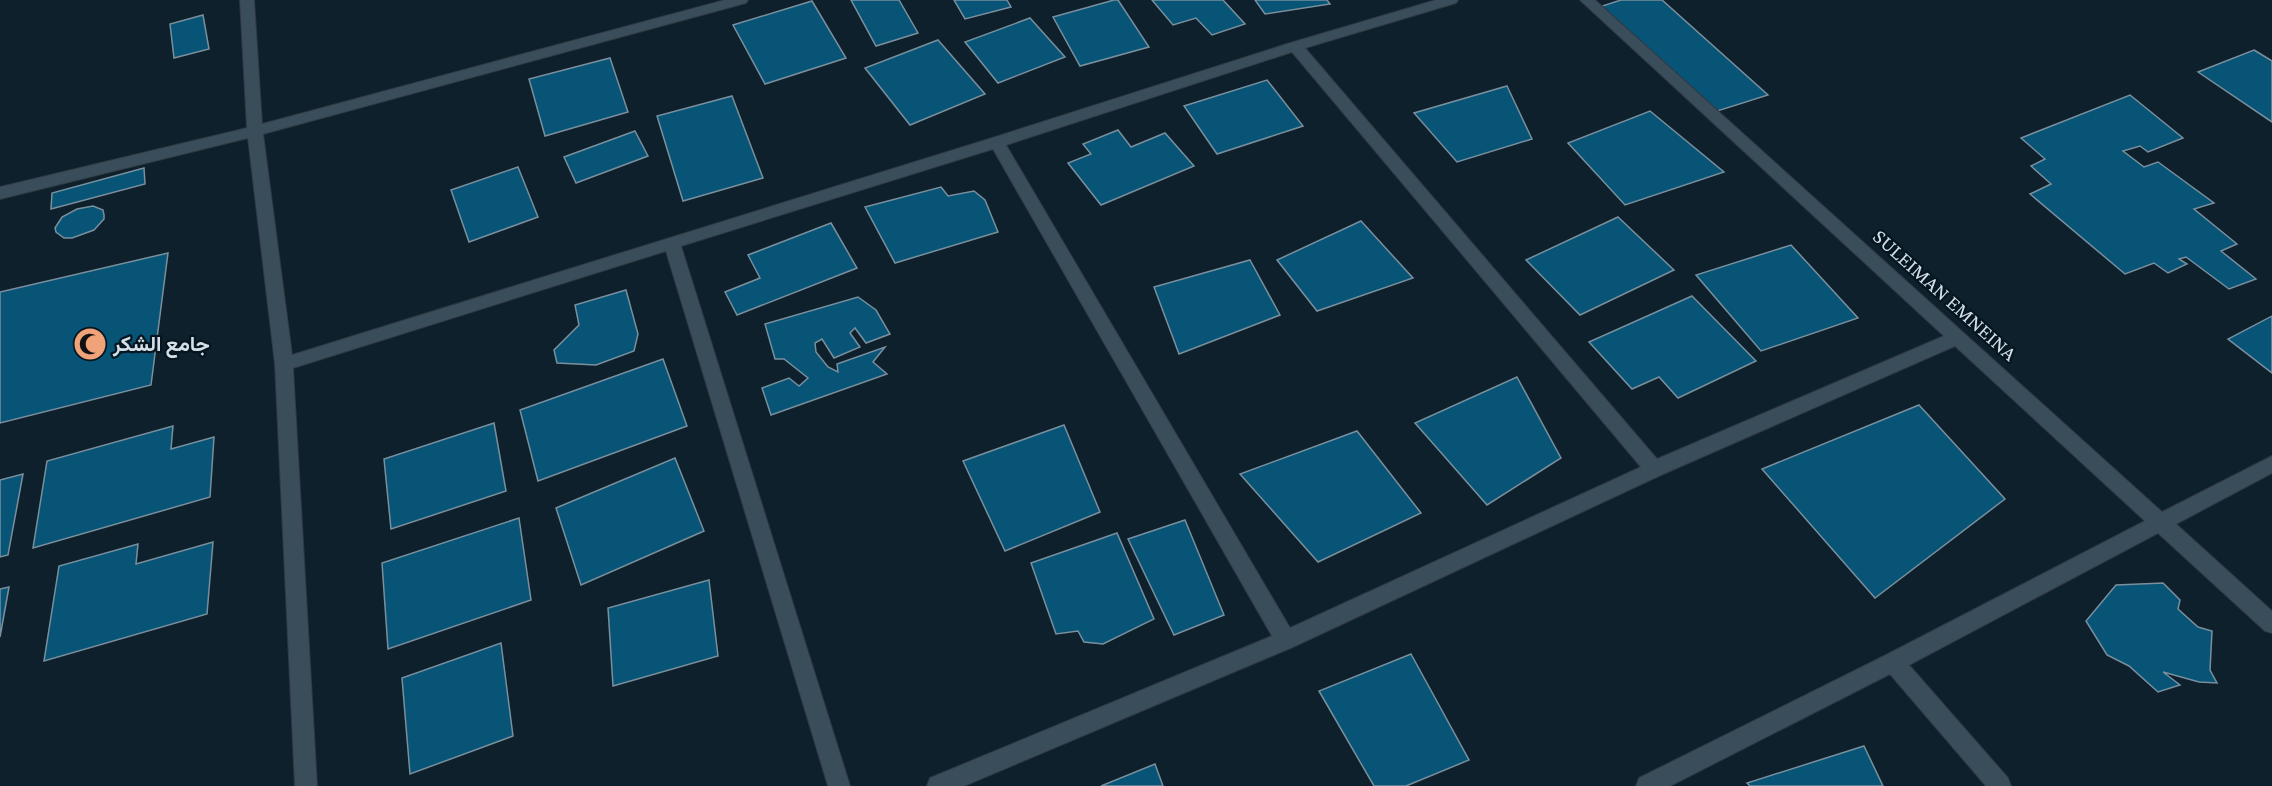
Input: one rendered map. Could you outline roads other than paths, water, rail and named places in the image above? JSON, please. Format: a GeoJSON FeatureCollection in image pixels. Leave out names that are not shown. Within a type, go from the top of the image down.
{"type":"FeatureCollection","features":[{"type":"Feature","properties":{"kind":"street"},"geometry":{"type":"LineString","coordinates":[[247,0],[255,131],[284,364],[306,786]]}},
{"type":"Feature","properties":{"kind":"street"},"geometry":{"type":"LineString","coordinates":[[0,193],[255,131],[741,0]]}},
{"type":"Feature","properties":{"kind":"street"},"geometry":{"type":"LineString","coordinates":[[284,364],[997,142],[1295,46],[1451,0]]}},
{"type":"Feature","properties":{"kind":"street","name":"SULEIMAN EMNEINA"},"geometry":{"type":"LineString","coordinates":[[1587,0],[2272,624]]}},
{"type":"Feature","properties":{"kind":"street"},"geometry":{"type":"LineString","coordinates":[[1295,46],[1654,469]]}},
{"type":"Feature","properties":{"kind":"street"},"geometry":{"type":"LineString","coordinates":[[997,142],[1286,640]]}},
{"type":"Feature","properties":{"kind":"street"},"geometry":{"type":"LineString","coordinates":[[672,243],[839,786]]}},
{"type":"Feature","properties":{"kind":"street"},"geometry":{"type":"LineString","coordinates":[[938,786],[1286,640],[1654,469],[1958,337]]}},
{"type":"Feature","properties":{"kind":"street"},"geometry":{"type":"LineString","coordinates":[[1647,786],[1893,662],[2272,464]]}},
{"type":"Feature","properties":{"kind":"street"},"geometry":{"type":"LineString","coordinates":[[1893,662],[2000,786]]}},
{"type":"Feature","properties":{"kind":"place","name":"جامع الشكر"},"geometry":{"type":"Point","coordinates":[90,344]}}]}
